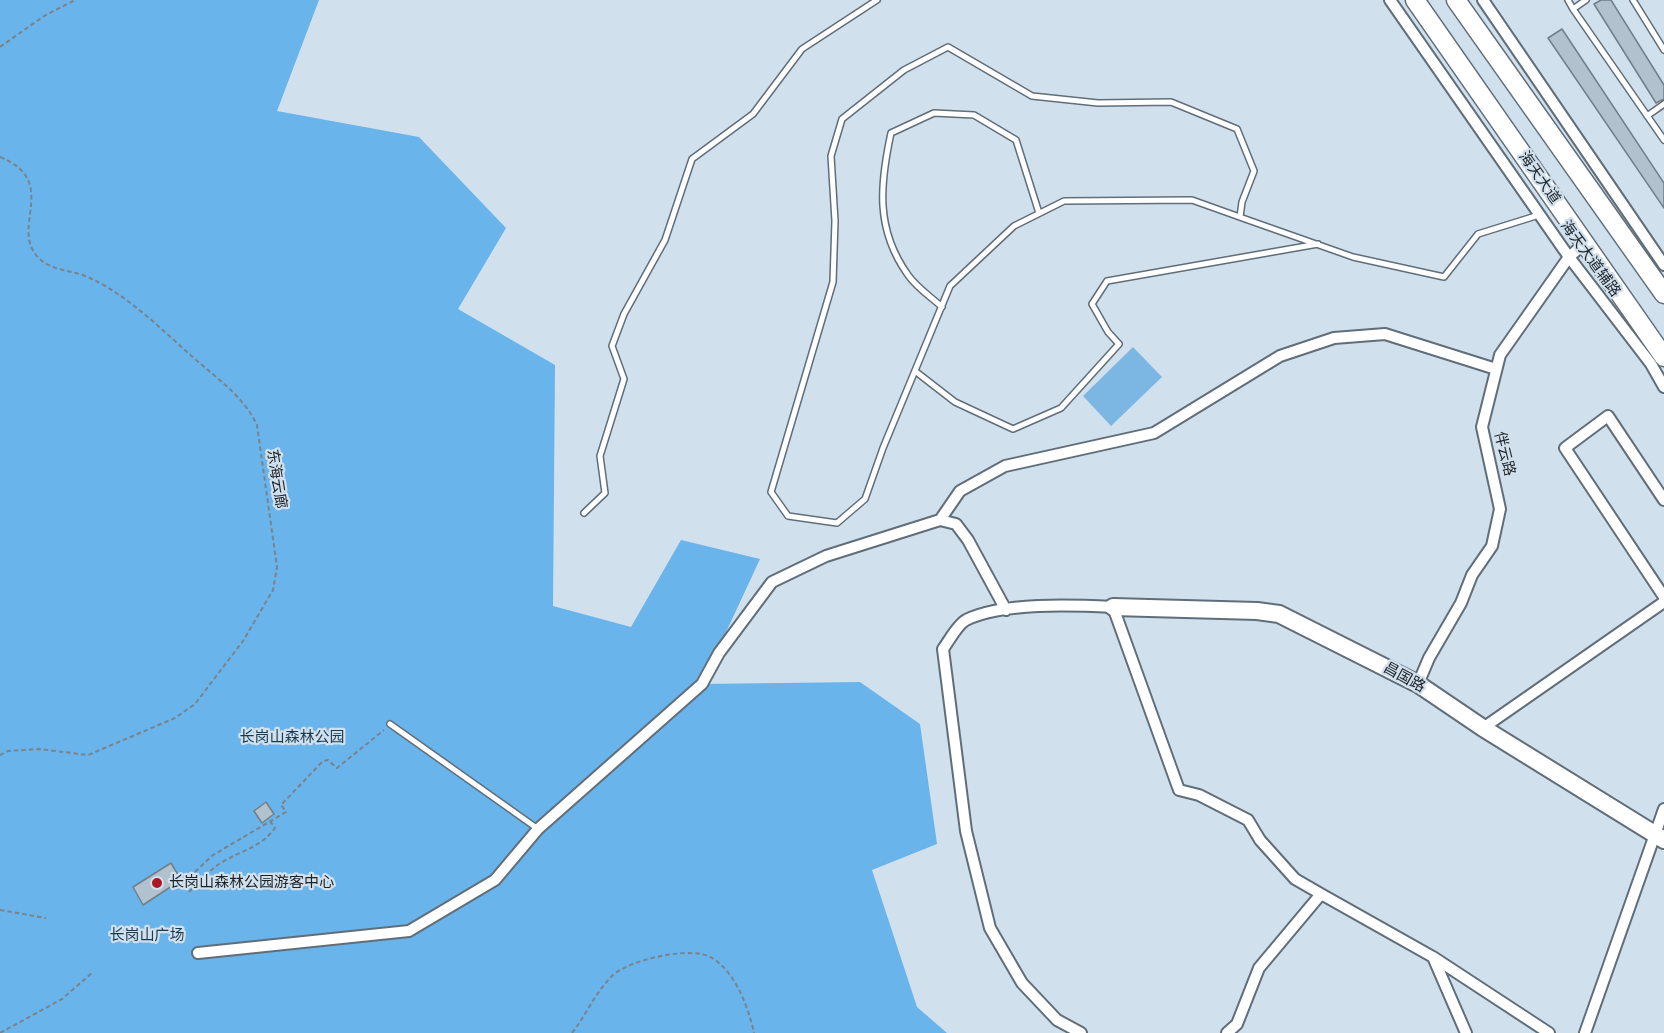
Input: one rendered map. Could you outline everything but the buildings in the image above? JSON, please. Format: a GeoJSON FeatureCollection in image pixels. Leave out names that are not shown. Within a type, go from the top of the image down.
{"type":"FeatureCollection","features":[{"type":"Feature","properties":{"kind":"main road","name":"海天大道"},"geometry":{"type":"LineString","coordinates":[[1415,0],[1664,357]]}},
{"type":"Feature","properties":{"kind":"main road"},"geometry":{"type":"LineString","coordinates":[[1456,0],[1664,294]]}},
{"type":"Feature","properties":{"kind":"main road","name":"昌国路"},"geometry":{"type":"LineString","coordinates":[[1113,608],[1279,614],[1418,684],[1484,728],[1660,837]]}},
{"type":"Feature","properties":{"kind":"street","name":"海天大道辅路"},"geometry":{"type":"LineString","coordinates":[[1390,0],[1569,257],[1651,364],[1664,387]]}},
{"type":"Feature","properties":{"kind":"street"},"geometry":{"type":"LineString","coordinates":[[1483,0],[1664,266]]}},
{"type":"Feature","properties":{"kind":"street","name":"伴云路"},"geometry":{"type":"LineString","coordinates":[[1418,684],[1429,658],[1461,603],[1472,575],[1492,546],[1500,509],[1482,427],[1500,355],[1524,316],[1569,257],[1585,243]]}},
{"type":"Feature","properties":{"kind":"street"},"geometry":{"type":"LineString","coordinates":[[940,520],[960,490],[1005,466],[1082,447],[1154,434],[1280,356],[1334,338],[1385,334],[1496,369]]}},
{"type":"Feature","properties":{"kind":"street"},"geometry":{"type":"LineString","coordinates":[[1484,728],[1664,600],[1565,448],[1608,416],[1664,500]]}},
{"type":"Feature","properties":{"kind":"street"},"geometry":{"type":"LineString","coordinates":[[198,953],[409,931],[495,880],[538,829],[702,684],[718,653],[772,582],[826,556],[940,520],[956,524],[968,540],[1006,610]]}},
{"type":"Feature","properties":{"kind":"street"},"geometry":{"type":"LineString","coordinates":[[1081,1033],[1057,1020],[1022,983],[990,928],[966,831],[944,649],[964,621],[1006,610],[1075,605],[1113,608],[1179,790],[1199,795],[1248,820],[1260,840],[1295,879],[1433,957],[1549,1033]]}},
{"type":"Feature","properties":{"kind":"street"},"geometry":{"type":"LineString","coordinates":[[1585,1033],[1660,837],[1664,809]]}},
{"type":"Feature","properties":{"kind":"street"},"geometry":{"type":"LineString","coordinates":[[1227,1033],[1237,1024],[1259,968],[1321,894]]}},
{"type":"Feature","properties":{"kind":"street"},"geometry":{"type":"LineString","coordinates":[[1433,957],[1466,1033]]}},
{"type":"Feature","properties":{"kind":"lane"},"geometry":{"type":"LineString","coordinates":[[584,513],[605,493],[600,456],[624,379],[612,346],[624,314],[665,240],[692,159],[753,114],[802,49],[877,0]]}},
{"type":"Feature","properties":{"kind":"lane"},"geometry":{"type":"LineString","coordinates":[[1568,0],[1664,140]]}},
{"type":"Feature","properties":{"kind":"lane"},"geometry":{"type":"LineString","coordinates":[[1573,9],[1586,0]]}},
{"type":"Feature","properties":{"kind":"lane"},"geometry":{"type":"LineString","coordinates":[[1633,0],[1664,50]]}},
{"type":"Feature","properties":{"kind":"lane"},"geometry":{"type":"LineString","coordinates":[[1240,217],[1242,201],[1254,171],[1237,129],[1171,102],[1098,103],[1032,96],[948,47],[904,70],[842,119],[831,156],[835,221],[833,282],[771,492],[788,516],[837,523],[865,499],[950,286],[1014,226],[1064,201],[1192,200],[1240,217],[1319,244],[1353,257],[1444,277],[1478,234],[1539,215]]}},
{"type":"Feature","properties":{"kind":"lane"},"geometry":{"type":"LineString","coordinates":[[1647,116],[1664,104]]}},
{"type":"Feature","properties":{"kind":"lane"},"geometry":{"type":"LineString","coordinates":[[942,307],[908,275],[885,230],[881,177],[891,133],[934,113],[974,115],[1016,140],[1039,213]]}},
{"type":"Feature","properties":{"kind":"lane"},"geometry":{"type":"LineString","coordinates":[[915,371],[955,402],[1013,429],[1061,408],[1119,344],[1108,332],[1092,304],[1107,281],[1319,244]]}},
{"type":"Feature","properties":{"kind":"lane"},"geometry":{"type":"LineString","coordinates":[[390,724],[538,829]]}},
{"type":"Feature","properties":{"kind":"path"},"geometry":{"type":"LineString","coordinates":[[0,47],[44,16],[75,0]]}},
{"type":"Feature","properties":{"kind":"path","name":"东海云廊"},"geometry":{"type":"LineString","coordinates":[[0,157],[22,171],[33,193],[29,244],[36,255],[49,267],[90,278],[129,303],[229,386],[250,410],[257,425],[277,567],[273,590],[243,641],[195,704],[175,718],[88,755],[39,749],[8,751],[0,754]]}},
{"type":"Feature","properties":{"kind":"path"},"geometry":{"type":"LineString","coordinates":[[184,882],[213,855],[286,812],[281,805],[323,761],[328,760],[337,768],[390,724]]}},
{"type":"Feature","properties":{"kind":"path"},"geometry":{"type":"LineString","coordinates":[[189,892],[224,861],[249,851],[268,838],[274,828],[270,821]]}},
{"type":"Feature","properties":{"kind":"path"},"geometry":{"type":"LineString","coordinates":[[0,910],[46,918]]}},
{"type":"Feature","properties":{"kind":"path"},"geometry":{"type":"LineString","coordinates":[[572,1033],[613,974],[646,958],[680,953],[711,957],[731,976],[752,1021],[754,1033]]}},
{"type":"Feature","properties":{"kind":"path"},"geometry":{"type":"LineString","coordinates":[[0,1033],[62,999],[93,972]]}},
{"type":"Feature","properties":{"kind":"shaded area"},"geometry":{"type":"Polygon","coordinates":[[[1133,347],[1162,377],[1111,426],[1083,396],[1133,347]]]}},
{"type":"Feature","properties":{"kind":"green space","name":"长岗山森林公园"},"geometry":{"type":"Polygon","coordinates":[[[0,0],[319,0],[277,111],[419,137],[506,228],[458,309],[555,365],[553,606],[631,627],[681,540],[760,559],[702,684],[860,682],[920,724],[937,844],[872,870],[917,1007],[947,1033],[0,1033],[0,0]]]}},
{"type":"Feature","properties":{"kind":"place","name":"长岗山森林公园游客中心"},"geometry":{"type":"Point","coordinates":[157,883]}},
{"type":"Feature","properties":{"kind":"park label","name":"长岗山广场"},"geometry":{"type":"Point","coordinates":[147,936]}}]}
